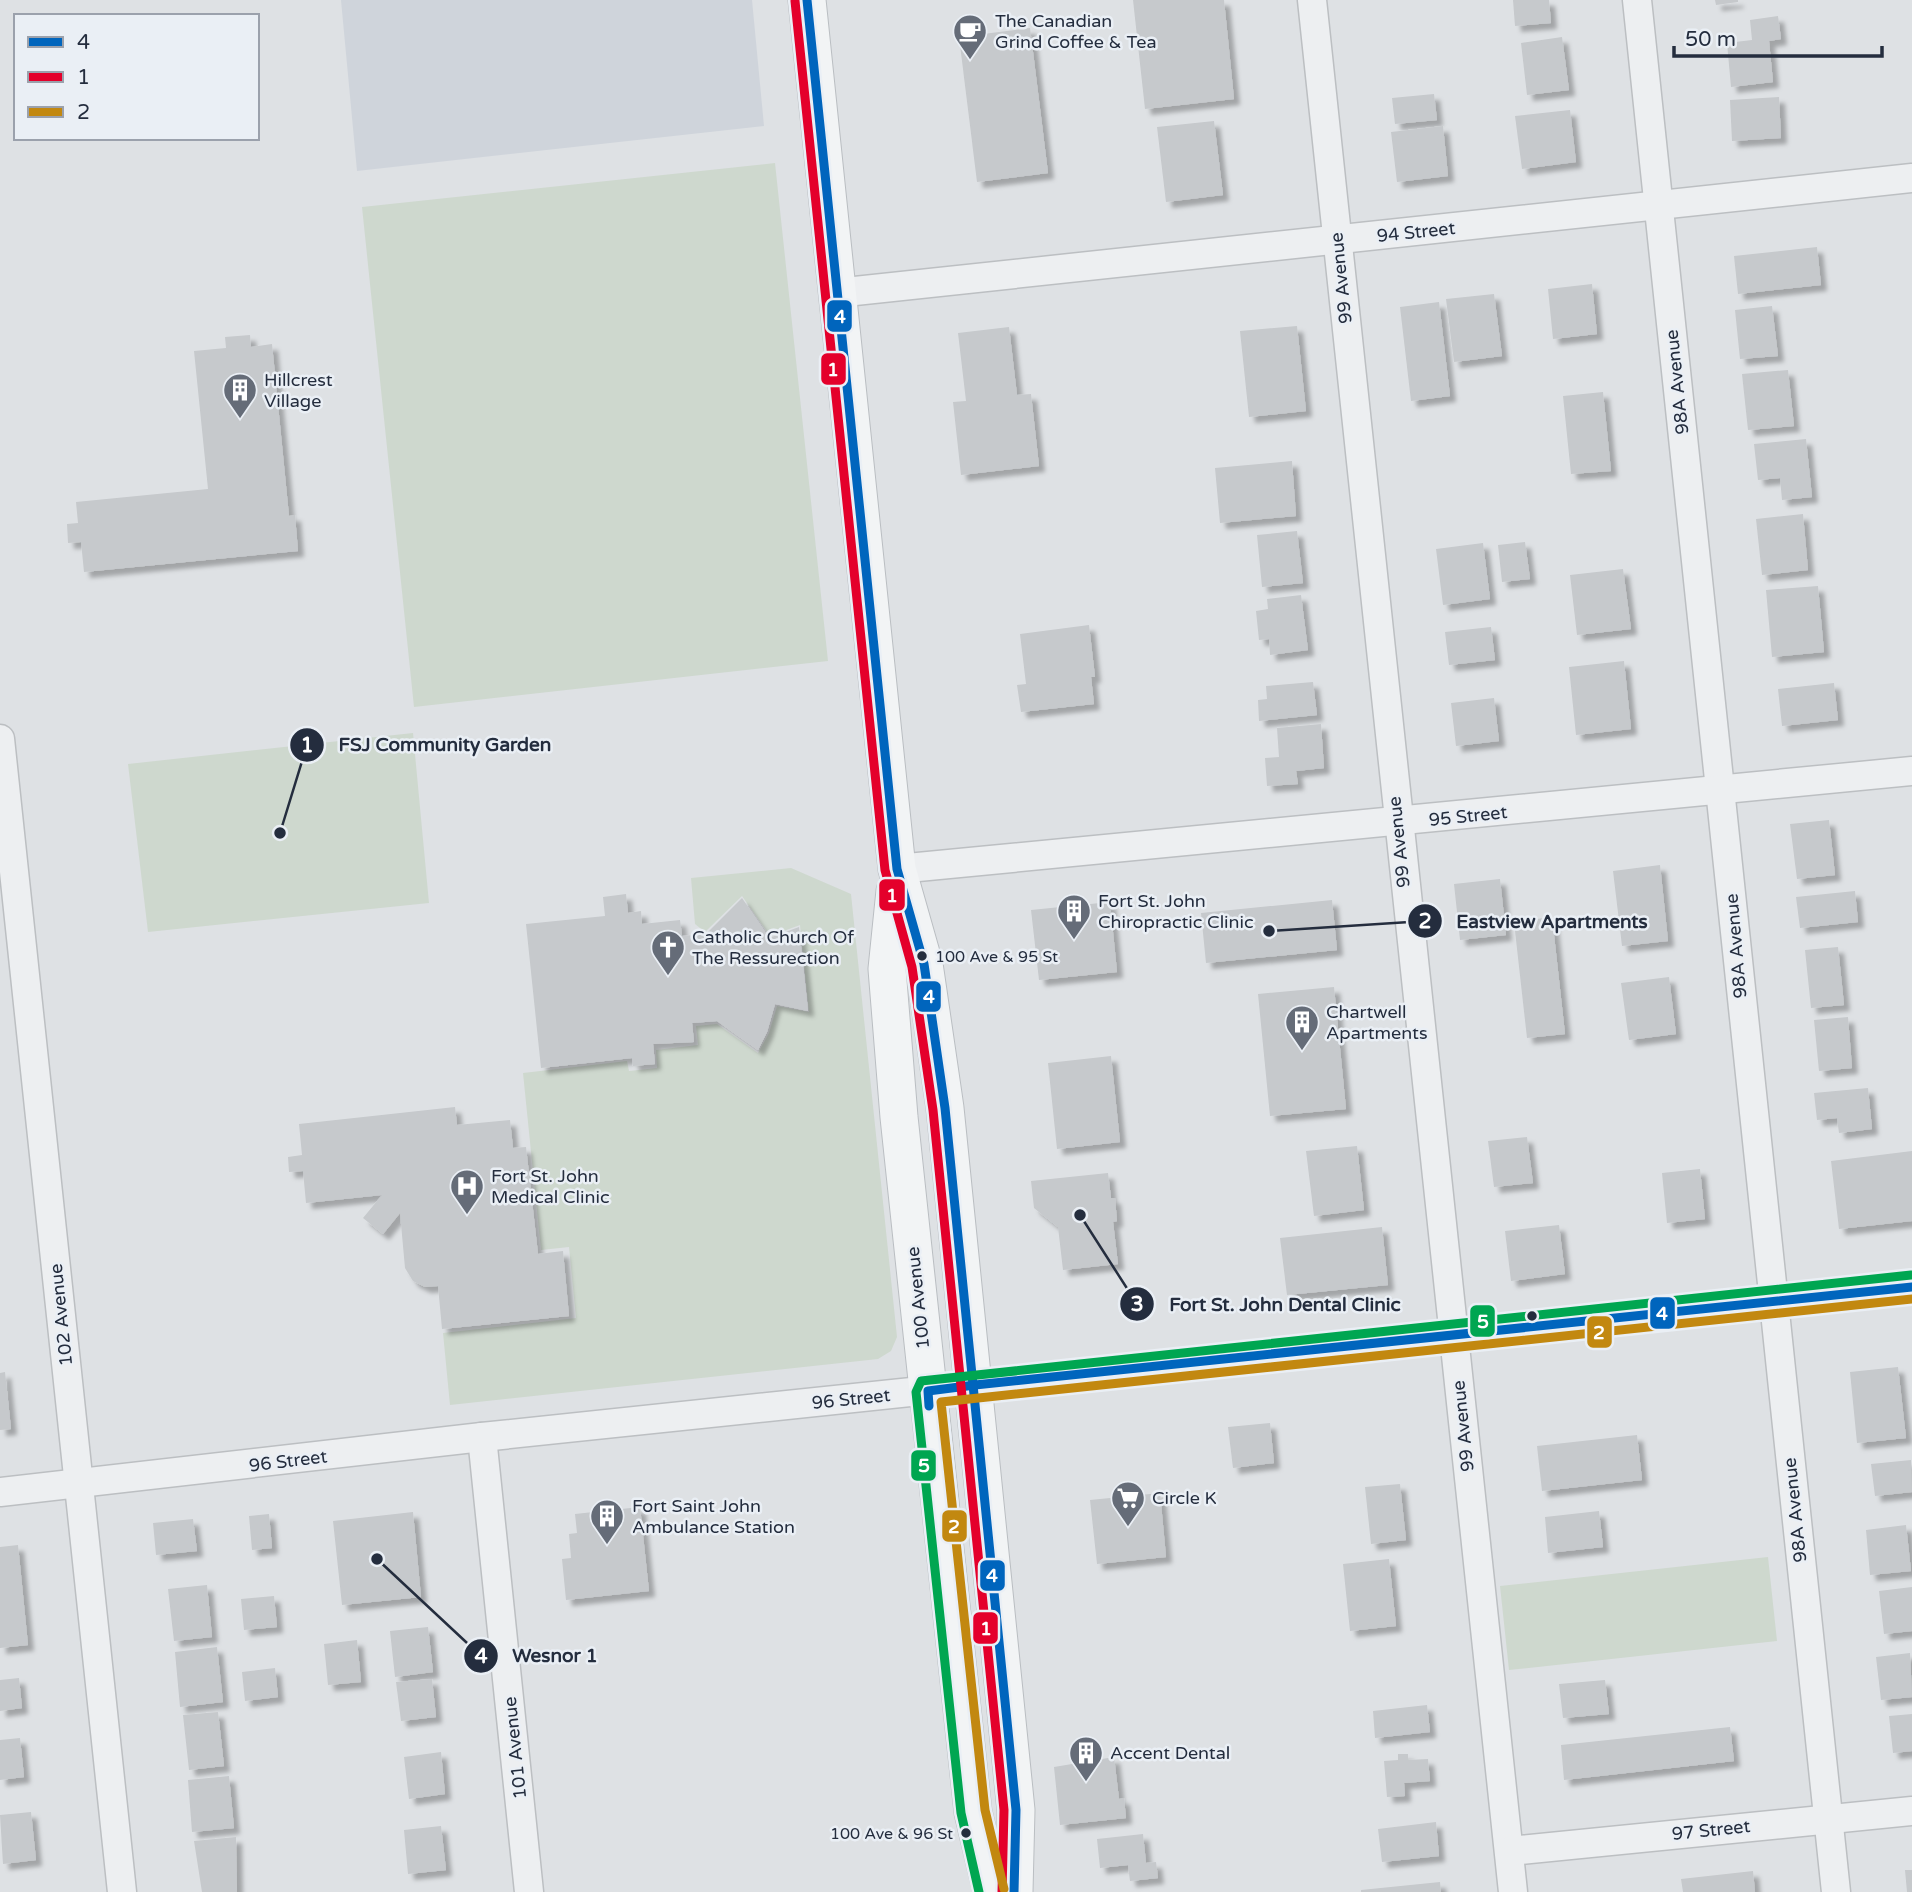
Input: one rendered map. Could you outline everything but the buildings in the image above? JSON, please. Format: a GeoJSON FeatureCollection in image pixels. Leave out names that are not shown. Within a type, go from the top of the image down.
{"type":"FeatureCollection","features":[{"type":"Feature","properties":{"kind":"main road","name":"100 Avenue"},"geometry":{"type":"LineString","coordinates":[[807,0],[897,869],[924,964],[945,1108],[1016,1810],[1014,1892]]}},
{"type":"Feature","properties":{"kind":"main road","name":"100 Avenue"},"geometry":{"type":"LineString","coordinates":[[897,869],[887,969],[973,1812],[992,1892]]}},
{"type":"Feature","properties":{"kind":"street","name":"99 Avenue"},"geometry":{"type":"LineString","coordinates":[[1312,0],[1397,823],[1514,1892]]}},
{"type":"Feature","properties":{"kind":"street","name":"98A Avenue"},"geometry":{"type":"LineString","coordinates":[[1637,0],[1836,1892]]}},
{"type":"Feature","properties":{"kind":"street","name":"94 Street"},"geometry":{"type":"LineString","coordinates":[[836,293],[1660,208],[1912,178]]}},
{"type":"Feature","properties":{"kind":"street","name":"102 Avenue"},"geometry":{"type":"LineString","coordinates":[[0,739],[122,1892]]}},
{"type":"Feature","properties":{"kind":"street","name":"95 Street"},"geometry":{"type":"LineString","coordinates":[[897,869],[1147,842],[1397,823],[1912,771]]}},
{"type":"Feature","properties":{"kind":"street","name":"96 Street"},"geometry":{"type":"LineString","coordinates":[[0,1492],[482,1437],[1912,1287]]}},
{"type":"Feature","properties":{"kind":"street","name":"101 Avenue"},"geometry":{"type":"LineString","coordinates":[[482,1437],[529,1892]]}},
{"type":"Feature","properties":{"kind":"street","name":"97 Street"},"geometry":{"type":"LineString","coordinates":[[1510,1851],[1912,1811]]}},
{"type":"Feature","properties":{"kind":"shaded area"},"geometry":{"type":"Polygon","coordinates":[[[341,0],[752,0],[764,126],[357,171],[341,0]]]}},
{"type":"Feature","properties":{"kind":"shaded area"},"geometry":{"type":"Polygon","coordinates":[[[775,163],[828,661],[414,707],[362,207],[775,163]]]}},
{"type":"Feature","properties":{"kind":"shaded area"},"geometry":{"type":"Polygon","coordinates":[[[413,733],[429,903],[148,932],[128,764],[413,733]]]}},
{"type":"Feature","properties":{"kind":"shaded area"},"geometry":{"type":"Polygon","coordinates":[[[791,868],[851,894],[897,1337],[891,1351],[878,1359],[450,1405],[443,1333],[576,1318],[569,1247],[541,1250],[523,1073],[627,1061],[629,1071],[657,1068],[656,1050],[698,1045],[696,1026],[717,1024],[758,1053],[769,1033],[777,1006],[809,1012],[800,925],[770,936],[742,896],[705,932],[695,924],[691,878],[791,868]]]}},
{"type":"Feature","properties":{"kind":"shaded area"},"geometry":{"type":"Polygon","coordinates":[[[1768,1557],[1777,1641],[1509,1670],[1500,1586],[1768,1557]]]}},
{"type":"Feature","properties":{"kind":"transit line","name":"4"},"geometry":{"type":"LineString","coordinates":[[807,0],[897,869],[924,964],[945,1108],[1016,1810],[1014,1892]]}},
{"type":"Feature","properties":{"kind":"transit line","name":"1"},"geometry":{"type":"LineString","coordinates":[[795,1],[885,870],[912,967],[933,1110],[1004,1810],[1002,1892]]}},
{"type":"Feature","properties":{"kind":"transit line","name":"5"},"geometry":{"type":"LineString","coordinates":[[979,1892],[961,1813],[916,1392],[921,1381],[1911,1275]]}},
{"type":"Feature","properties":{"kind":"transit line","name":"4"},"geometry":{"type":"LineString","coordinates":[[929,1406],[928,1391],[975,1385],[1912,1287]]}},
{"type":"Feature","properties":{"kind":"transit line","name":"2"},"geometry":{"type":"LineString","coordinates":[[1004,1889],[985,1810],[941,1402],[1912,1299]]}},
{"type":"Feature","properties":{"kind":"place","name":"The Canadian Grind Coffee & Tea"},"geometry":{"type":"Point","coordinates":[970,61]}},
{"type":"Feature","properties":{"kind":"place","name":"Hillcrest Village"},"geometry":{"type":"Point","coordinates":[240,420]}},
{"type":"Feature","properties":{"kind":"place","name":"FSJ Community Garden"},"geometry":{"type":"Point","coordinates":[280,833]}},
{"type":"Feature","properties":{"kind":"place","name":"Eastview Apartments"},"geometry":{"type":"Point","coordinates":[1269,931]}},
{"type":"Feature","properties":{"kind":"place","name":"Fort St. John Chiropractic Clinic"},"geometry":{"type":"Point","coordinates":[1074,941]}},
{"type":"Feature","properties":{"kind":"place","name":"100 Ave & 95 St"},"geometry":{"type":"Point","coordinates":[922,956]}},
{"type":"Feature","properties":{"kind":"place","name":"Catholic Church Of The Ressurection"},"geometry":{"type":"Point","coordinates":[668,977]}},
{"type":"Feature","properties":{"kind":"place","name":"Chartwell Apartments"},"geometry":{"type":"Point","coordinates":[1302,1052]}},
{"type":"Feature","properties":{"kind":"place","name":"Fort St. John Dental Clinic"},"geometry":{"type":"Point","coordinates":[1080,1215]}},
{"type":"Feature","properties":{"kind":"place","name":"Fort St. John Medical Clinic"},"geometry":{"type":"Point","coordinates":[467,1216]}},
{"type":"Feature","properties":{"kind":"place","name":"Circle K"},"geometry":{"type":"Point","coordinates":[1128,1528]}},
{"type":"Feature","properties":{"kind":"place","name":"Fort Saint John Ambulance Station"},"geometry":{"type":"Point","coordinates":[607,1546]}},
{"type":"Feature","properties":{"kind":"place","name":"Wesnor 1"},"geometry":{"type":"Point","coordinates":[377,1559]}},
{"type":"Feature","properties":{"kind":"place","name":"Accent Dental"},"geometry":{"type":"Point","coordinates":[1086,1783]}},
{"type":"Feature","properties":{"kind":"place","name":"100 Ave & 96 St"},"geometry":{"type":"Point","coordinates":[966,1833]}}]}
